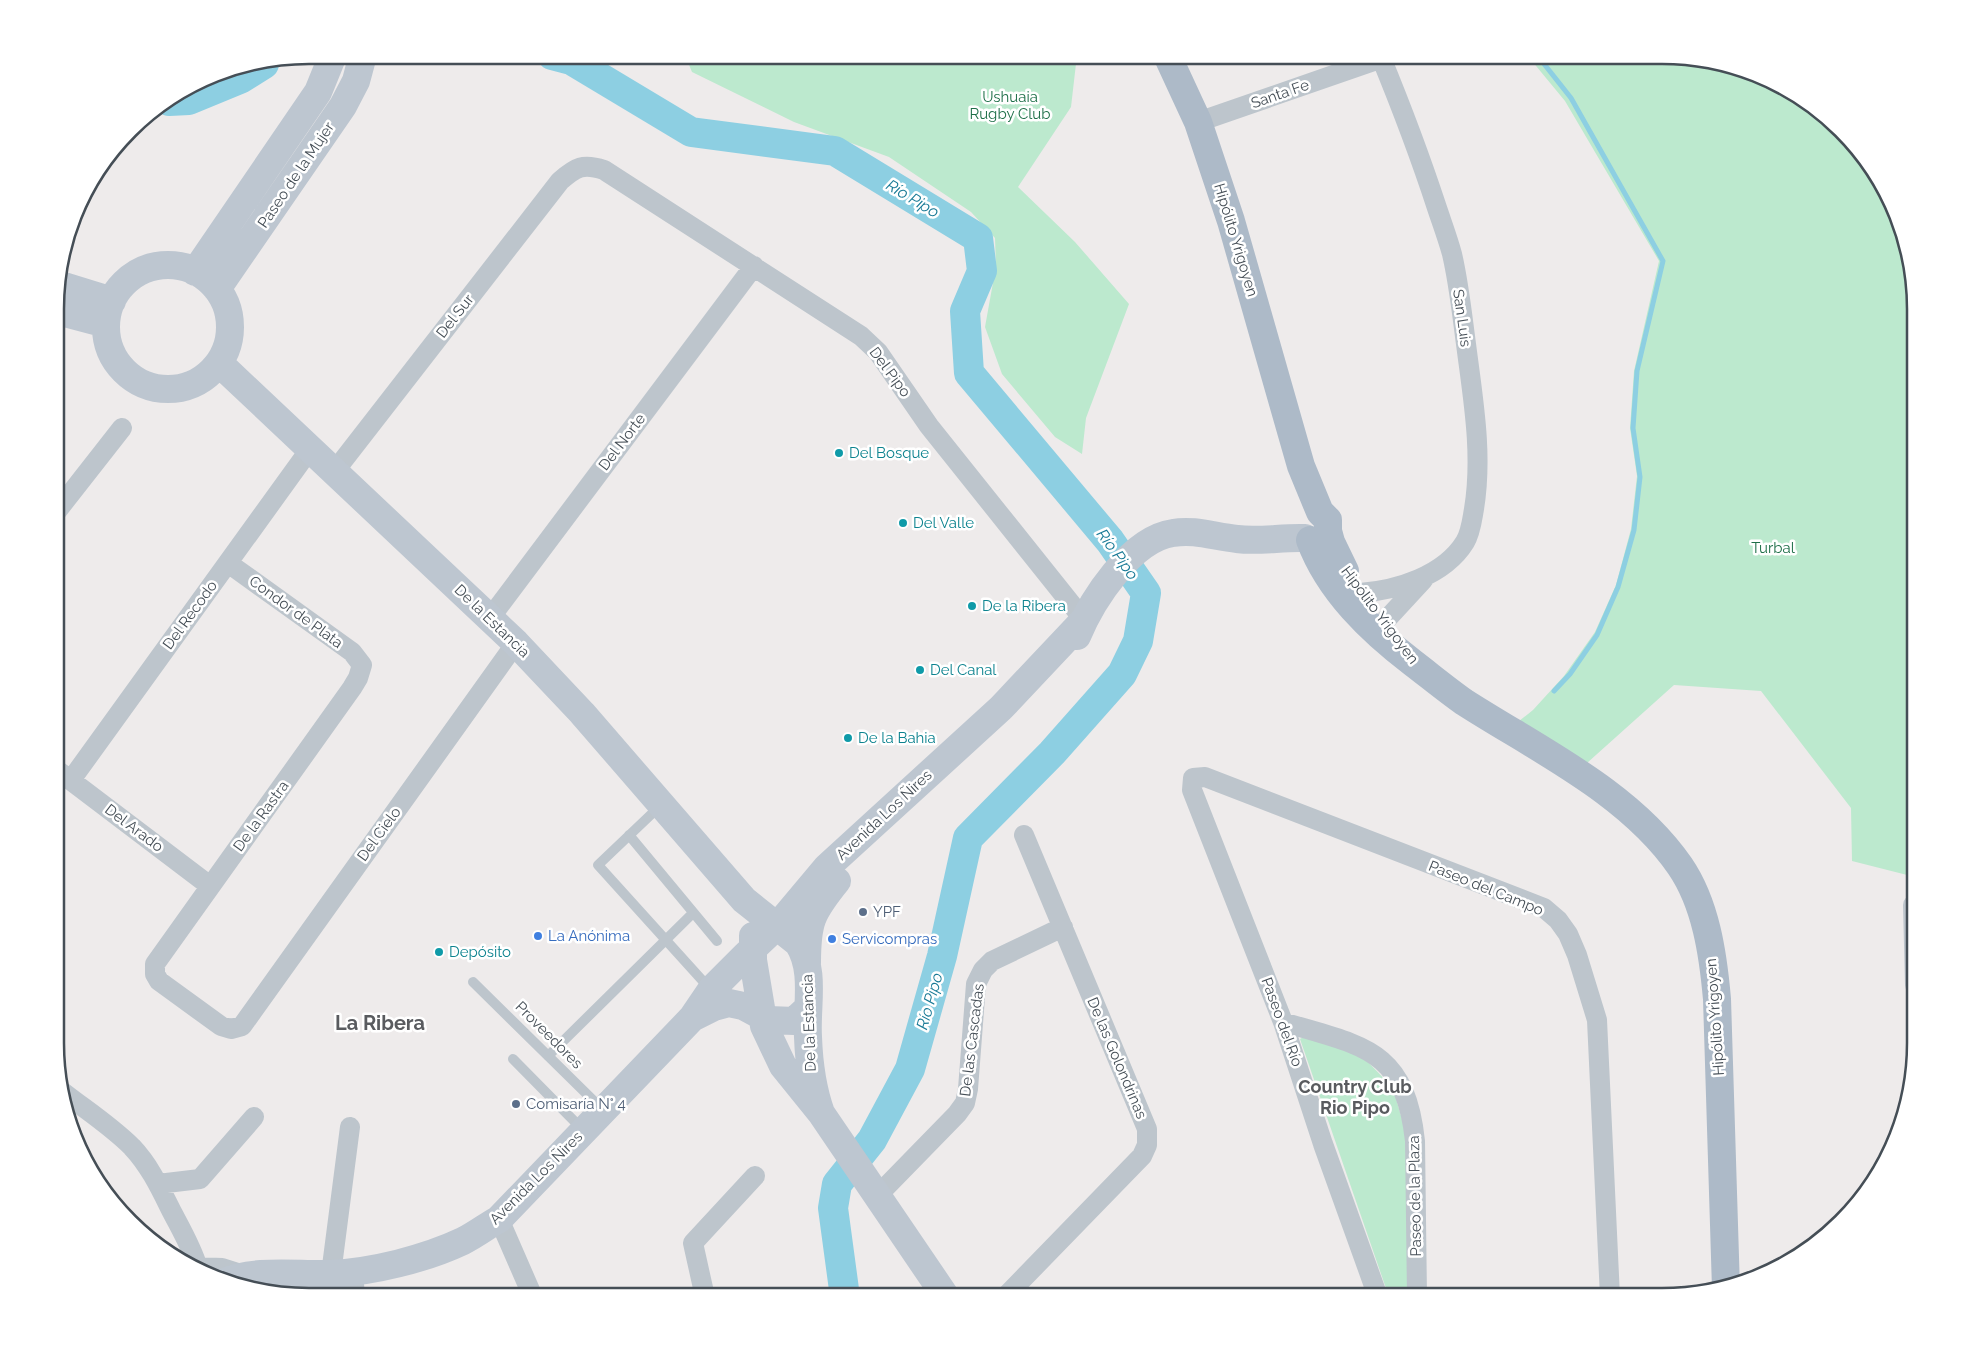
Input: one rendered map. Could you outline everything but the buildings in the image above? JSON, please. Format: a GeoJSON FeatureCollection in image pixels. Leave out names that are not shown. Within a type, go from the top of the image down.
{"type":"FeatureCollection","features":[{"type":"Feature","properties":{"kind":"main road","name":"Hipólito Yrigoyen"},"geometry":{"type":"LineString","coordinates":[[1171,64],[1198,122],[1234,230],[1307,484],[1311,527],[1323,567],[1352,609],[1379,627],[1423,670],[1463,701],[1546,751],[1608,794],[1661,842],[1680,866],[1695,895],[1704,920],[1712,956],[1717,999],[1726,1280]]}},
{"type":"Feature","properties":{"kind":"main road","name":"Hipólito Yrigoyen"},"geometry":{"type":"LineString","coordinates":[[1311,527],[1336,555],[1379,627]]}},
{"type":"Feature","properties":{"kind":"street","name":"Paseo de la Mujer"},"geometry":{"type":"LineString","coordinates":[[196,272],[318,92],[329,64]]}},
{"type":"Feature","properties":{"kind":"street","name":"Paseo de la Mujer"},"geometry":{"type":"LineString","coordinates":[[217,290],[343,106],[356,81],[361,64]]}},
{"type":"Feature","properties":{"kind":"street","name":"Santa Fe"},"geometry":{"type":"LineString","coordinates":[[1198,122],[1361,64]]}},
{"type":"Feature","properties":{"kind":"street","name":"San Luis"},"geometry":{"type":"LineString","coordinates":[[1360,593],[1405,585],[1428,574],[1456,554],[1465,542],[1471,528],[1476,495],[1478,440],[1459,292],[1452,254],[1387,64]]}},
{"type":"Feature","properties":{"kind":"street","name":"Del Pipo"},"geometry":{"type":"LineString","coordinates":[[581,166],[591,166],[604,170],[861,336],[878,352],[928,426],[1084,620]]}},
{"type":"Feature","properties":{"kind":"street","name":"Del Sur"},"geometry":{"type":"LineString","coordinates":[[334,472],[560,181],[570,172],[581,166]]}},
{"type":"Feature","properties":{"kind":"street"},"geometry":{"type":"LineString","coordinates":[[157,266],[177,266],[196,272],[207,279],[217,290],[226,307],[230,326],[227,346],[219,363],[204,377],[187,386],[167,389],[148,386],[130,376],[116,362],[108,343],[109,312],[123,285],[138,273],[157,266]]}},
{"type":"Feature","properties":{"kind":"street","name":"Del Norte"},"geometry":{"type":"LineString","coordinates":[[490,618],[754,266]]}},
{"type":"Feature","properties":{"kind":"street"},"geometry":{"type":"LineString","coordinates":[[65,288],[109,312]]}},
{"type":"Feature","properties":{"kind":"street"},"geometry":{"type":"LineString","coordinates":[[64,310],[109,312]]}},
{"type":"Feature","properties":{"kind":"street","name":"De la Estancia"},"geometry":{"type":"LineString","coordinates":[[219,363],[516,643],[582,714],[744,900],[798,943],[807,964],[809,991],[808,1036],[814,1095],[827,1121]]}},
{"type":"Feature","properties":{"kind":"street"},"geometry":{"type":"LineString","coordinates":[[64,502],[122,428]]}},
{"type":"Feature","properties":{"kind":"street","name":"Del Recodo"},"geometry":{"type":"LineString","coordinates":[[64,775],[228,563],[310,449]]}},
{"type":"Feature","properties":{"kind":"street","name":"Avenida Los Ñires"},"geometry":{"type":"LineString","coordinates":[[239,1278],[346,1281],[440,1250],[464,1240],[499,1219],[692,1018],[711,990],[777,926],[827,868],[879,830],[1011,721],[1051,681],[1068,658],[1084,620],[1122,564],[1147,544],[1160,536],[1172,533],[1201,532],[1235,539],[1256,540],[1311,527]]}},
{"type":"Feature","properties":{"kind":"street","name":"Condor de Plata"},"geometry":{"type":"LineString","coordinates":[[228,563],[352,652],[362,664]]}},
{"type":"Feature","properties":{"kind":"street","name":"San Luis"},"geometry":{"type":"LineString","coordinates":[[1379,627],[1428,574]]}},
{"type":"Feature","properties":{"kind":"street","name":"Del Cielo"},"geometry":{"type":"LineString","coordinates":[[154,964],[155,974],[159,981],[221,1026],[231,1029],[242,1026],[516,643]]}},
{"type":"Feature","properties":{"kind":"street","name":"De la Rastra"},"geometry":{"type":"LineString","coordinates":[[154,964],[352,688],[358,678],[362,664]]}},
{"type":"Feature","properties":{"kind":"street","name":"Del Arado"},"geometry":{"type":"LineString","coordinates":[[64,775],[210,886]]}},
{"type":"Feature","properties":{"kind":"street","name":"Paseo del Campo"},"geometry":{"type":"LineString","coordinates":[[1193,778],[1205,777],[1544,908],[1558,920],[1568,934],[1577,955],[1597,1020],[1610,1288]]}},
{"type":"Feature","properties":{"kind":"street","name":"Paseo del Río"},"geometry":{"type":"LineString","coordinates":[[1193,778],[1192,790],[1283,1022],[1323,1144],[1375,1288]]}},
{"type":"Feature","properties":{"kind":"street","name":"Avenida Los Ñires"},"geometry":{"type":"LineString","coordinates":[[807,964],[807,936],[814,913],[879,830]]}},
{"type":"Feature","properties":{"kind":"street","name":"De las Golondrinas"},"geometry":{"type":"LineString","coordinates":[[1014,1288],[1142,1156],[1147,1145],[1147,1129],[1024,835]]}},
{"type":"Feature","properties":{"kind":"street","name":"De la Estancia"},"geometry":{"type":"LineString","coordinates":[[744,900],[752,917],[752,949],[762,1016],[782,1066],[827,1121],[940,1288]]}},
{"type":"Feature","properties":{"kind":"street","name":"De las Cascadas"},"geometry":{"type":"LineString","coordinates":[[877,1196],[957,1114],[965,1103],[968,1089],[976,984],[983,970],[992,961],[1063,927]]}},
{"type":"Feature","properties":{"kind":"street","name":"Avenida Los Ñires"},"geometry":{"type":"LineString","coordinates":[[692,1018],[714,1007],[729,1003],[743,1006],[769,1020],[782,1022],[794,1021],[808,1008]]}},
{"type":"Feature","properties":{"kind":"street","name":"Paseo de la Plaza"},"geometry":{"type":"LineString","coordinates":[[1283,1022],[1368,1049],[1384,1061],[1406,1094],[1415,1141],[1417,1288]]}},
{"type":"Feature","properties":{"kind":"street"},"geometry":{"type":"LineString","coordinates":[[70,1098],[116,1132],[134,1149],[158,1184],[195,1260]]}},
{"type":"Feature","properties":{"kind":"street"},"geometry":{"type":"LineString","coordinates":[[158,1184],[200,1179],[254,1117]]}},
{"type":"Feature","properties":{"kind":"street"},"geometry":{"type":"LineString","coordinates":[[346,1281],[350,1127]]}},
{"type":"Feature","properties":{"kind":"street"},"geometry":{"type":"LineString","coordinates":[[703,1288],[693,1243],[755,1176]]}},
{"type":"Feature","properties":{"kind":"street"},"geometry":{"type":"LineString","coordinates":[[499,1219],[529,1288]]}},
{"type":"Feature","properties":{"kind":"street"},"geometry":{"type":"LineString","coordinates":[[211,1268],[222,1268],[231,1275]]}},
{"type":"Feature","properties":{"kind":"lane"},"geometry":{"type":"LineString","coordinates":[[661,804],[598,865],[711,990]]}},
{"type":"Feature","properties":{"kind":"lane"},"geometry":{"type":"LineString","coordinates":[[629,835],[717,941]]}},
{"type":"Feature","properties":{"kind":"lane"},"geometry":{"type":"LineString","coordinates":[[548,1056],[693,913]]}},
{"type":"Feature","properties":{"kind":"lane","name":"Proveedores"},"geometry":{"type":"LineString","coordinates":[[473,982],[603,1110]]}},
{"type":"Feature","properties":{"kind":"lane"},"geometry":{"type":"LineString","coordinates":[[514,1059],[584,1130]]}},
{"type":"Feature","properties":{"kind":"green space","name":"Ushuaia Rugby Club"},"geometry":{"type":"Polygon","coordinates":[[[689,64],[1076,64],[1071,107],[1018,187],[1075,242],[1129,304],[1086,418],[1082,454],[1055,437],[1002,374],[985,327],[996,266],[995,238],[971,212],[889,157],[794,122],[692,72],[689,64]]]}},
{"type":"Feature","properties":{"kind":"green space","name":"Turbal"},"geometry":{"type":"Polygon","coordinates":[[[1534,64],[1678,64],[1710,68],[1756,82],[1798,105],[1836,135],[1866,173],[1889,215],[1903,261],[1907,293],[1907,875],[1852,861],[1851,808],[1761,691],[1674,685],[1577,772],[1509,729],[1533,710],[1564,676],[1595,632],[1616,585],[1631,529],[1637,476],[1630,428],[1634,371],[1659,261],[1565,101],[1534,64]]]}},
{"type":"Feature","properties":{"kind":"green space"},"geometry":{"type":"Polygon","coordinates":[[[1305,1036],[1353,1053],[1368,1062],[1393,1088],[1408,1140],[1410,1288],[1386,1288],[1300,1039],[1305,1036]]]}},
{"type":"Feature","properties":{"kind":"waterway","name":"Río Pipo"},"geometry":{"type":"LineString","coordinates":[[578,64],[691,132],[835,151],[978,238],[982,271],[965,311],[969,373],[1110,541],[1146,593],[1138,641],[1122,674],[1052,753],[968,838],[942,956],[910,1069],[872,1140],[837,1184],[833,1208],[844,1288]]}},
{"type":"Feature","properties":{"kind":"waterway"},"geometry":{"type":"LineString","coordinates":[[1544,64],[1571,98],[1663,261],[1637,371],[1633,428],[1640,477],[1634,530],[1618,587],[1597,635],[1570,674],[1554,691]]}},
{"type":"Feature","properties":{"kind":"waterway","name":"Río Pipo"},"geometry":{"type":"LineString","coordinates":[[180,100],[189,100],[240,79],[255,69]]}},
{"type":"Feature","properties":{"kind":"place","name":"Del Bosque"},"geometry":{"type":"Point","coordinates":[839,453]}},
{"type":"Feature","properties":{"kind":"place","name":"Del Valle"},"geometry":{"type":"Point","coordinates":[903,523]}},
{"type":"Feature","properties":{"kind":"place","name":"De la Ribera"},"geometry":{"type":"Point","coordinates":[972,606]}},
{"type":"Feature","properties":{"kind":"place","name":"Del Canal"},"geometry":{"type":"Point","coordinates":[920,670]}},
{"type":"Feature","properties":{"kind":"place","name":"De la Bahia"},"geometry":{"type":"Point","coordinates":[848,738]}},
{"type":"Feature","properties":{"kind":"place","name":"YPF"},"geometry":{"type":"Point","coordinates":[863,912]}},
{"type":"Feature","properties":{"kind":"place","name":"La Anónima"},"geometry":{"type":"Point","coordinates":[538,936]}},
{"type":"Feature","properties":{"kind":"place","name":"Servicompras"},"geometry":{"type":"Point","coordinates":[832,939]}},
{"type":"Feature","properties":{"kind":"place","name":"Depósito"},"geometry":{"type":"Point","coordinates":[439,952]}},
{"type":"Feature","properties":{"kind":"place","name":"Comisaría N° 4"},"geometry":{"type":"Point","coordinates":[516,1104]}},
{"type":"Feature","properties":{"kind":"district","name":"La Ribera"},"geometry":{"type":"Point","coordinates":[380,1023]}},
{"type":"Feature","properties":{"kind":"district","name":"Country Club Rio Pipo"},"geometry":{"type":"Point","coordinates":[1355,1097]}}]}
